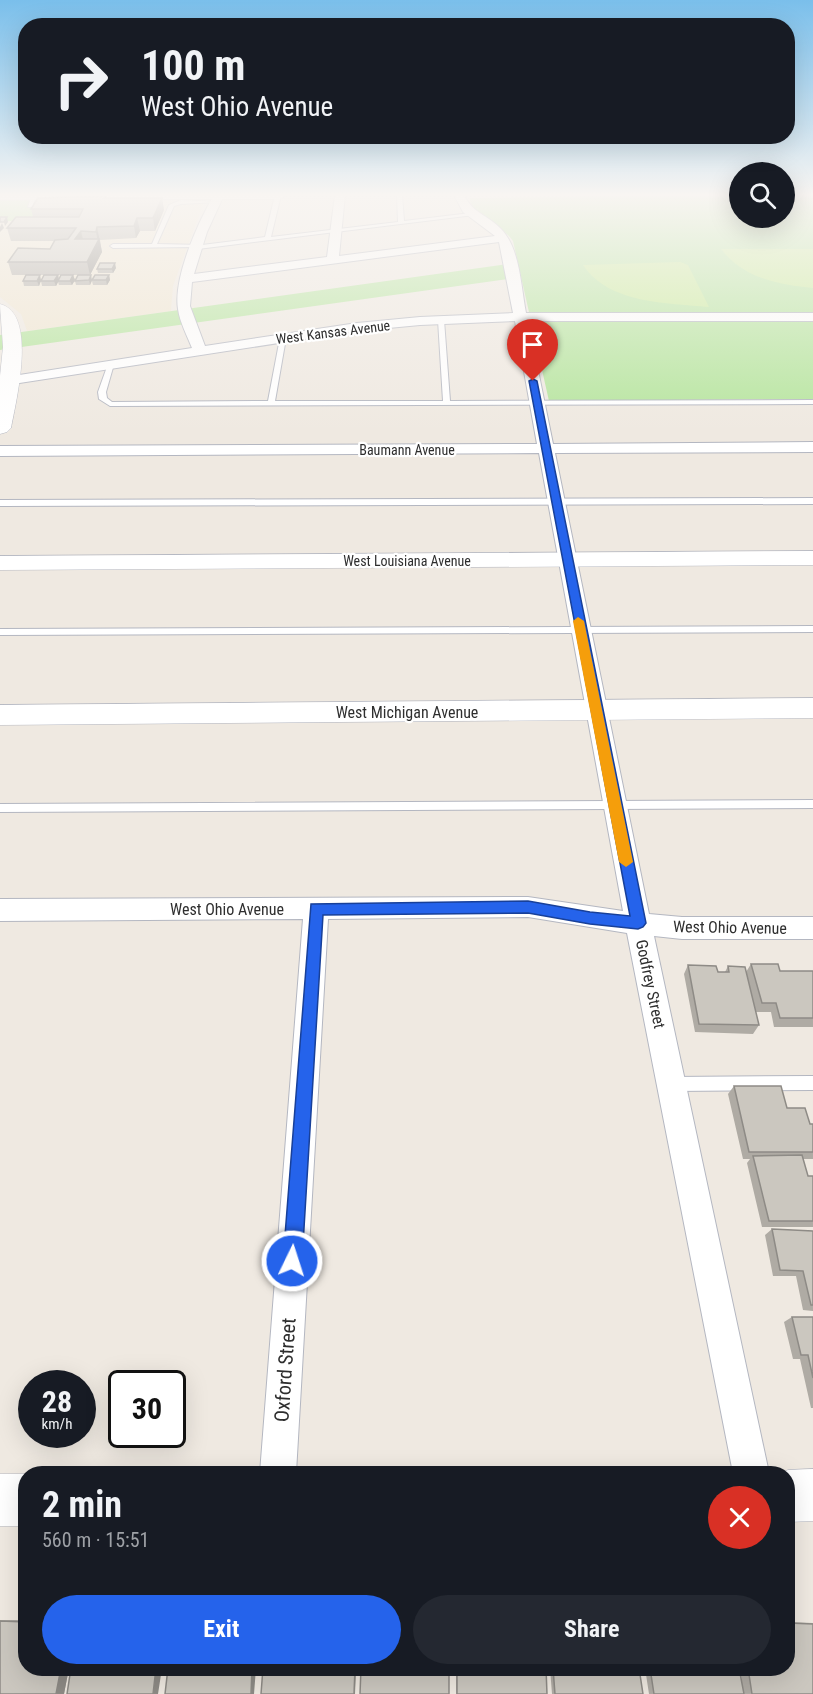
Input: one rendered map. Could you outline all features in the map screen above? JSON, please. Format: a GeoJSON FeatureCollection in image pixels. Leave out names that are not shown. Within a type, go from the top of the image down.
{"type":"FeatureCollection","features":[{"type":"Feature","properties":{"kind":"street"},"geometry":{"type":"LineString","coordinates":[[189,274],[185,311],[200,350]]}},
{"type":"Feature","properties":{"kind":"street"},"geometry":{"type":"LineString","coordinates":[[187,279],[223,274]]}},
{"type":"Feature","properties":{"kind":"street","name":"Godfrey Street"},"geometry":{"type":"LineString","coordinates":[[511,274],[547,449],[566,560],[614,804],[751,1466]]}},
{"type":"Feature","properties":{"kind":"street"},"geometry":{"type":"LineString","coordinates":[[0,309],[10,322],[13,350],[4,382],[0,428]]}},
{"type":"Feature","properties":{"kind":"street","name":"West Kansas Avenue"},"geometry":{"type":"LineString","coordinates":[[4,382],[357,327],[441,320],[521,317],[813,316]]}},
{"type":"Feature","properties":{"kind":"street","name":"Baumann Avenue"},"geometry":{"type":"LineString","coordinates":[[0,451],[813,447]]}},
{"type":"Feature","properties":{"kind":"street","name":"West Louisiana Avenue"},"geometry":{"type":"LineString","coordinates":[[0,563],[813,558]]}},
{"type":"Feature","properties":{"kind":"street","name":"West Michigan Avenue"},"geometry":{"type":"LineString","coordinates":[[0,715],[813,708]]}},
{"type":"Feature","properties":{"kind":"street","name":"West Ohio Avenue"},"geometry":{"type":"LineString","coordinates":[[0,910],[528,907],[590,918],[682,928],[813,928]]}},
{"type":"Feature","properties":{"kind":"street","name":"Oxford Street"},"geometry":{"type":"LineString","coordinates":[[278,1466],[316,909]]}},
{"type":"Feature","properties":{"kind":"street"},"geometry":{"type":"LineString","coordinates":[[795,1496],[813,1496]]}},
{"type":"Feature","properties":{"kind":"street"},"geometry":{"type":"LineString","coordinates":[[0,1500],[18,1500]]}},
{"type":"Feature","properties":{"kind":"lane"},"geometry":{"type":"LineString","coordinates":[[441,320],[447,404]]}},
{"type":"Feature","properties":{"kind":"lane"},"geometry":{"type":"LineString","coordinates":[[271,404],[283,338]]}},
{"type":"Feature","properties":{"kind":"lane"},"geometry":{"type":"LineString","coordinates":[[111,364],[102,392],[103,399],[110,404],[813,402]]}},
{"type":"Feature","properties":{"kind":"lane"},"geometry":{"type":"LineString","coordinates":[[0,503],[813,501]]}},
{"type":"Feature","properties":{"kind":"lane"},"geometry":{"type":"LineString","coordinates":[[0,632],[813,629]]}},
{"type":"Feature","properties":{"kind":"lane"},"geometry":{"type":"LineString","coordinates":[[0,808],[813,804]]}},
{"type":"Feature","properties":{"kind":"lane"},"geometry":{"type":"LineString","coordinates":[[672,1084],[813,1083]]}},
{"type":"Feature","properties":{"kind":"shaded area"},"geometry":{"type":"Polygon","coordinates":[[[0,274],[177,274],[173,286],[171,311],[27,331],[21,314],[0,297],[0,274]]]}},
{"type":"Feature","properties":{"kind":"green space"},"geometry":{"type":"Polygon","coordinates":[[[436,274],[508,274],[508,279],[0,350],[0,335],[436,274]]]}},
{"type":"Feature","properties":{"kind":"green space"},"geometry":{"type":"Polygon","coordinates":[[[520,274],[813,274],[813,399],[549,401],[520,274]]]}},
{"type":"Feature","properties":{"kind":"green space"},"geometry":{"type":"Polygon","coordinates":[[[591,274],[693,274],[709,307],[640,299],[623,294],[591,274]]]}},
{"type":"Feature","properties":{"kind":"green space"},"geometry":{"type":"Polygon","coordinates":[[[753,274],[813,274],[813,288],[787,285],[753,274]]]}},
{"type":"Feature","properties":{"kind":"building"},"geometry":{"type":"Polygon","coordinates":[[[26,275],[40,275],[37,281],[23,281],[26,275]]]}},
{"type":"Feature","properties":{"kind":"building"},"geometry":{"type":"Polygon","coordinates":[[[44,275],[58,275],[54,281],[41,281],[44,275]]]}},
{"type":"Feature","properties":{"kind":"building"},"geometry":{"type":"Polygon","coordinates":[[[61,275],[73,275],[70,281],[58,281],[61,275]]]}},
{"type":"Feature","properties":{"kind":"building"},"geometry":{"type":"Polygon","coordinates":[[[78,275],[91,275],[89,280],[75,281],[78,275]]]}},
{"type":"Feature","properties":{"kind":"building"},"geometry":{"type":"Polygon","coordinates":[[[95,275],[109,275],[106,280],[92,280],[95,275]]]}},
{"type":"Feature","properties":{"kind":"building"},"geometry":{"type":"Polygon","coordinates":[[[751,964],[778,964],[780,971],[813,971],[813,1018],[780,1018],[776,1003],[762,1003],[751,964]]]}},
{"type":"Feature","properties":{"kind":"building"},"geometry":{"type":"Polygon","coordinates":[[[688,965],[716,966],[718,972],[729,972],[728,966],[745,967],[759,1025],[699,1024],[688,965]]]}},
{"type":"Feature","properties":{"kind":"building"},"geometry":{"type":"Polygon","coordinates":[[[734,1086],[781,1086],[787,1108],[805,1108],[810,1124],[813,1124],[813,1152],[749,1152],[734,1086]]]}},
{"type":"Feature","properties":{"kind":"building"},"geometry":{"type":"Polygon","coordinates":[[[802,1155],[808,1176],[813,1176],[813,1221],[769,1221],[753,1156],[802,1155]]]}},
{"type":"Feature","properties":{"kind":"building"},"geometry":{"type":"Polygon","coordinates":[[[772,1229],[813,1231],[813,1305],[811,1305],[803,1271],[780,1270],[772,1229]]]}},
{"type":"Feature","properties":{"kind":"building"},"geometry":{"type":"Polygon","coordinates":[[[792,1317],[813,1317],[813,1378],[808,1355],[801,1355],[792,1317]]]}},
{"type":"Feature","properties":{"kind":"building"},"geometry":{"type":"Polygon","coordinates":[[[0,1621],[18,1622],[18,1676],[59,1676],[56,1694],[0,1694],[0,1621]]]}},
{"type":"Feature","properties":{"kind":"building"},"geometry":{"type":"Polygon","coordinates":[[[795,1623],[813,1624],[813,1694],[752,1694],[749,1676],[795,1676],[795,1623]]]}},
{"type":"Feature","properties":{"kind":"building"},"geometry":{"type":"Polygon","coordinates":[[[70,1676],[155,1676],[153,1694],[67,1694],[70,1676]]]}},
{"type":"Feature","properties":{"kind":"building"},"geometry":{"type":"Polygon","coordinates":[[[167,1676],[252,1676],[251,1694],[165,1694],[167,1676]]]}},
{"type":"Feature","properties":{"kind":"building"},"geometry":{"type":"Polygon","coordinates":[[[262,1676],[355,1676],[354,1694],[261,1694],[262,1676]]]}},
{"type":"Feature","properties":{"kind":"building"},"geometry":{"type":"Polygon","coordinates":[[[361,1676],[449,1676],[449,1694],[360,1694],[361,1676]]]}},
{"type":"Feature","properties":{"kind":"building"},"geometry":{"type":"Polygon","coordinates":[[[457,1676],[546,1676],[547,1694],[457,1694],[457,1676]]]}},
{"type":"Feature","properties":{"kind":"building"},"geometry":{"type":"Polygon","coordinates":[[[554,1676],[640,1676],[643,1694],[555,1694],[554,1676]]]}},
{"type":"Feature","properties":{"kind":"building"},"geometry":{"type":"Polygon","coordinates":[[[651,1676],[741,1676],[744,1694],[654,1694],[651,1676]]]}},
{"type":"Feature","properties":{"kind":"slow traffic"},"geometry":{"type":"LineString","coordinates":[[578,621],[626,862]]}},
{"type":"Feature","properties":{"kind":"route"},"geometry":{"type":"LineString","coordinates":[[292,1261],[316,909],[528,907],[590,918],[638,923],[533,381]]}}]}
